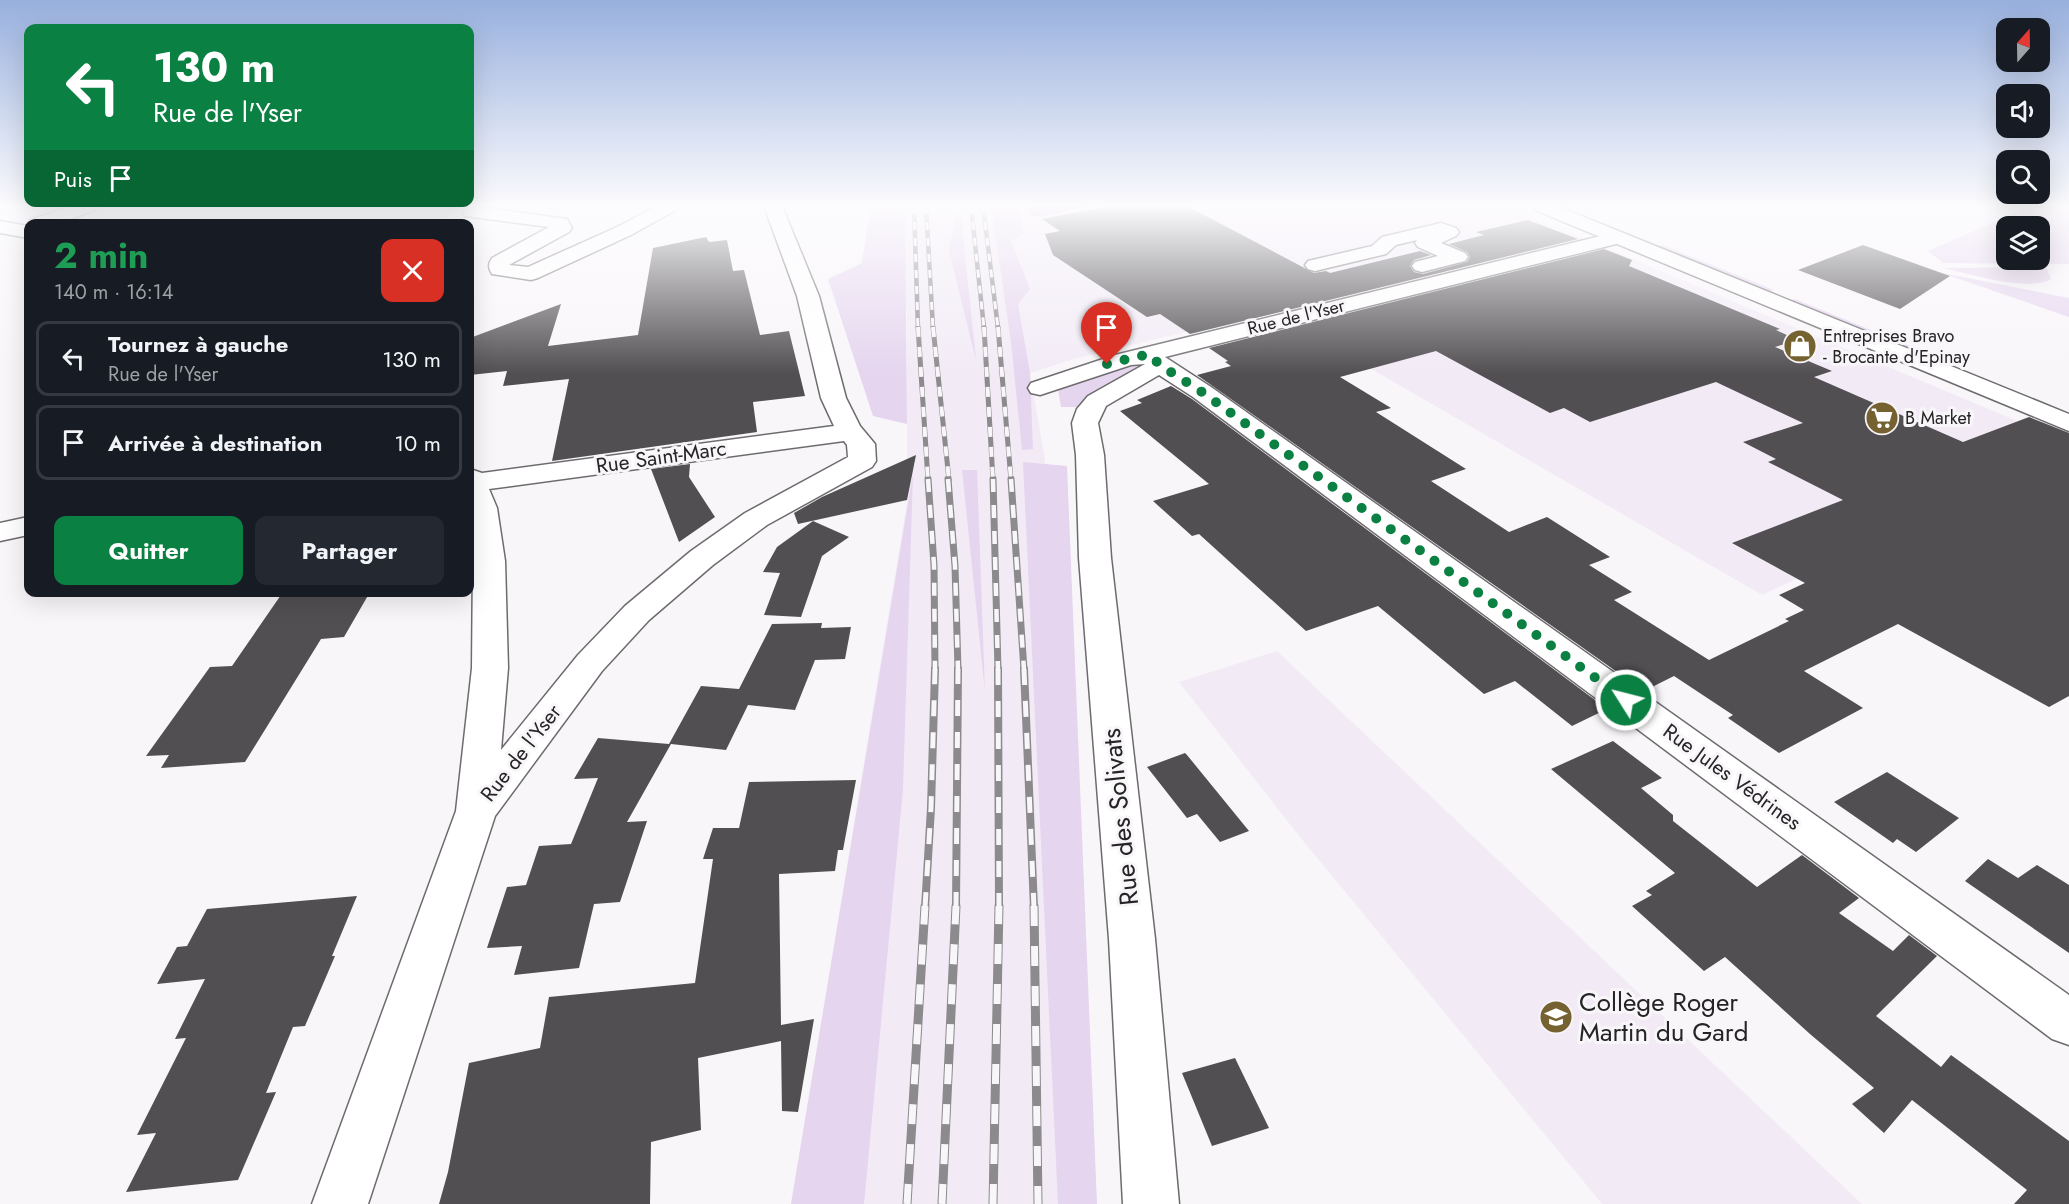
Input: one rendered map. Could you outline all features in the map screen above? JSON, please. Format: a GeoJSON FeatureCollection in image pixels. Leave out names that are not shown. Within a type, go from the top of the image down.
{"type":"FeatureCollection","features":[{"type":"Feature","properties":{"kind":"street"},"geometry":{"type":"LineString","coordinates":[[499,262],[499,270],[531,274],[557,262]]}},
{"type":"Feature","properties":{"kind":"street"},"geometry":{"type":"LineString","coordinates":[[794,262],[812,308],[835,407],[849,432]]}},
{"type":"Feature","properties":{"kind":"street"},"geometry":{"type":"LineString","coordinates":[[1315,265],[1327,262]]}},
{"type":"Feature","properties":{"kind":"street"},"geometry":{"type":"LineString","coordinates":[[1343,286],[1437,262]]}},
{"type":"Feature","properties":{"kind":"street","name":"Rue de l'Yser"},"geometry":{"type":"LineString","coordinates":[[1040,388],[1107,364],[1155,359],[1525,262]]}},
{"type":"Feature","properties":{"kind":"street"},"geometry":{"type":"LineString","coordinates":[[1676,262],[2069,423]]}},
{"type":"Feature","properties":{"kind":"street","name":"Rue de l'Yser"},"geometry":{"type":"LineString","coordinates":[[1085,430],[1087,415],[1097,401],[1155,359]]}},
{"type":"Feature","properties":{"kind":"street","name":"Rue Jules Védrines"},"geometry":{"type":"LineString","coordinates":[[1155,359],[2069,1023]]}},
{"type":"Feature","properties":{"kind":"street","name":"Rue des Solivats"},"geometry":{"type":"LineString","coordinates":[[1085,430],[1090,455],[1095,558],[1132,939],[1151,1204]]}},
{"type":"Feature","properties":{"kind":"street","name":"Rue Saint-Marc"},"geometry":{"type":"LineString","coordinates":[[474,480],[849,432]]}},
{"type":"Feature","properties":{"kind":"street","name":"Rue de l'Yser"},"geometry":{"type":"LineString","coordinates":[[340,1204],[476,811],[590,663],[637,613],[702,558],[756,519],[862,461],[861,444],[849,432]]}},
{"type":"Feature","properties":{"kind":"street"},"geometry":{"type":"LineString","coordinates":[[474,489],[483,516],[490,585],[490,668],[476,811]]}},
{"type":"Feature","properties":{"kind":"street"},"geometry":{"type":"LineString","coordinates":[[0,512],[24,507]]}},
{"type":"Feature","properties":{"kind":"street"},"geometry":{"type":"LineString","coordinates":[[0,532],[24,527]]}},
{"type":"Feature","properties":{"kind":"shaded area"},"geometry":{"type":"Polygon","coordinates":[[[861,262],[1640,262],[2069,443],[1809,586],[1796,579],[1762,595],[1271,311],[1074,359],[1030,373],[1063,566],[1087,1204],[791,1204],[912,473],[907,459],[907,308],[853,311],[861,262]]]}},
{"type":"Feature","properties":{"kind":"shaded area"},"geometry":{"type":"Polygon","coordinates":[[[906,262],[907,424],[873,416],[828,279],[862,263],[906,262]]]}},
{"type":"Feature","properties":{"kind":"shaded area"},"geometry":{"type":"Polygon","coordinates":[[[952,262],[966,262],[976,360],[952,262]]]}},
{"type":"Feature","properties":{"kind":"shaded area"},"geometry":{"type":"Polygon","coordinates":[[[999,262],[1019,262],[1030,289],[1018,304],[1030,373],[1033,449],[1022,450],[1011,342],[999,262]]]}},
{"type":"Feature","properties":{"kind":"shaded area"},"geometry":{"type":"Polygon","coordinates":[[[1697,262],[1705,262],[1774,290],[1769,291],[1697,262]]]}},
{"type":"Feature","properties":{"kind":"shaded area"},"geometry":{"type":"Polygon","coordinates":[[[1942,262],[1996,262],[1943,263],[1942,262]]]}},
{"type":"Feature","properties":{"kind":"shaded area"},"geometry":{"type":"Polygon","coordinates":[[[2050,262],[2069,262],[2069,264],[2050,264],[2050,262]]]}},
{"type":"Feature","properties":{"kind":"shaded area"},"geometry":{"type":"Polygon","coordinates":[[[1943,268],[2047,270],[2051,279],[2041,283],[2013,283],[1943,268]]]}},
{"type":"Feature","properties":{"kind":"shaded area"},"geometry":{"type":"Polygon","coordinates":[[[1942,273],[2069,298],[2069,317],[1942,273]]]}},
{"type":"Feature","properties":{"kind":"shaded area"},"geometry":{"type":"Polygon","coordinates":[[[1795,299],[1927,353],[1922,354],[1790,300],[1795,299]]]}},
{"type":"Feature","properties":{"kind":"shaded area"},"geometry":{"type":"Polygon","coordinates":[[[1135,364],[1148,371],[1079,407],[1061,407],[1058,390],[1135,364]]]}},
{"type":"Feature","properties":{"kind":"shaded area"},"geometry":{"type":"Polygon","coordinates":[[[1023,462],[1067,466],[1097,1204],[1058,1204],[1023,462]]]}},
{"type":"Feature","properties":{"kind":"shaded area"},"geometry":{"type":"Polygon","coordinates":[[[962,470],[977,470],[985,692],[962,470]]]}},
{"type":"Feature","properties":{"kind":"shaded area"},"geometry":{"type":"Polygon","coordinates":[[[913,473],[903,789],[864,1204],[791,1204],[913,473]]]}},
{"type":"Feature","properties":{"kind":"shaded area","name":"Collège Roger Martin du Gard"},"geometry":{"type":"Polygon","coordinates":[[[1277,651],[1862,1204],[1602,1204],[1295,831],[1179,682],[1277,651]]]}},
{"type":"Feature","properties":{"kind":"building"},"geometry":{"type":"Polygon","coordinates":[[[651,262],[731,262],[733,271],[744,270],[760,335],[789,331],[805,396],[753,402],[757,432],[552,461],[569,379],[503,386],[507,371],[474,375],[474,337],[561,304],[548,346],[638,335],[651,262]]]}},
{"type":"Feature","properties":{"kind":"building"},"geometry":{"type":"Polygon","coordinates":[[[1064,262],[1294,262],[1314,273],[1326,271],[1330,273],[1374,262],[1413,262],[1410,266],[1414,272],[1423,274],[1466,262],[1483,262],[1190,334],[1160,314],[1147,317],[1064,262]]]}},
{"type":"Feature","properties":{"kind":"building"},"geometry":{"type":"Polygon","coordinates":[[[1551,262],[1631,262],[1629,266],[1780,329],[1776,330],[1798,340],[1775,347],[1832,371],[1814,377],[1963,442],[2029,417],[2069,433],[2069,696],[2049,707],[1898,624],[1804,671],[1863,708],[1779,753],[1728,718],[1733,715],[1674,676],[1644,691],[1197,375],[1231,366],[1225,362],[1228,361],[1209,348],[1551,262]],[[1436,351],[1340,377],[1391,408],[1376,412],[1466,469],[1431,481],[1509,532],[1547,517],[1610,557],[1589,565],[1632,592],[1614,600],[1709,660],[1789,621],[1785,619],[1804,610],[1779,595],[1805,583],[1732,543],[1843,500],[1768,462],[1776,459],[1743,442],[1803,423],[1716,382],[1590,422],[1564,408],[1550,413],[1436,351]]]}},
{"type":"Feature","properties":{"kind":"building"},"geometry":{"type":"Polygon","coordinates":[[[1818,262],[1911,262],[1950,276],[1900,309],[1798,270],[1818,262]]]}},
{"type":"Feature","properties":{"kind":"building"},"geometry":{"type":"Polygon","coordinates":[[[1171,386],[1192,399],[1607,709],[1572,726],[1515,681],[1484,694],[1378,606],[1306,631],[1199,534],[1192,536],[1153,501],[1209,484],[1120,411],[1142,403],[1137,400],[1171,386]]]}},
{"type":"Feature","properties":{"kind":"building"},"geometry":{"type":"Polygon","coordinates":[[[916,455],[907,500],[798,524],[794,513],[822,497],[916,455]]]}},
{"type":"Feature","properties":{"kind":"building"},"geometry":{"type":"Polygon","coordinates":[[[690,464],[689,477],[715,517],[679,542],[651,469],[690,464]]]}},
{"type":"Feature","properties":{"kind":"building"},"geometry":{"type":"Polygon","coordinates":[[[813,521],[849,537],[822,556],[801,617],[764,615],[780,573],[763,572],[777,547],[813,521]]]}},
{"type":"Feature","properties":{"kind":"building"},"geometry":{"type":"Polygon","coordinates":[[[280,597],[367,597],[344,637],[321,639],[245,762],[161,768],[169,755],[146,756],[210,667],[232,666],[280,597]]]}},
{"type":"Feature","properties":{"kind":"building"},"geometry":{"type":"Polygon","coordinates":[[[822,623],[821,628],[851,627],[845,659],[815,660],[795,710],[748,705],[726,750],[671,744],[627,822],[647,821],[620,902],[594,904],[579,968],[514,975],[522,946],[487,948],[507,887],[526,885],[539,846],[571,844],[598,778],[574,779],[598,738],[669,744],[701,686],[739,689],[772,624],[822,623]]]}},
{"type":"Feature","properties":{"kind":"building"},"geometry":{"type":"Polygon","coordinates":[[[1613,741],[1662,778],[1641,788],[1673,815],[1673,821],[1757,887],[1802,855],[1859,898],[1839,913],[1893,951],[1909,935],[1937,956],[1876,1016],[1941,1067],[1951,1055],[2069,1141],[2069,1204],[2014,1204],[2027,1190],[1912,1100],[1884,1133],[1852,1104],[1874,1088],[1725,957],[1704,971],[1632,906],[1652,895],[1646,891],[1675,873],[1551,769],[1613,741]]]}},
{"type":"Feature","properties":{"kind":"building"},"geometry":{"type":"Polygon","coordinates":[[[1185,753],[1249,831],[1220,842],[1197,814],[1187,818],[1147,767],[1185,753]]]}},
{"type":"Feature","properties":{"kind":"building"},"geometry":{"type":"Polygon","coordinates":[[[1887,772],[1959,818],[1916,852],[1897,839],[1893,843],[1834,802],[1887,772]]]}},
{"type":"Feature","properties":{"kind":"building"},"geometry":{"type":"Polygon","coordinates":[[[856,780],[843,850],[838,850],[835,871],[779,874],[781,1025],[814,1019],[798,1112],[782,1111],[781,1041],[698,1058],[701,1130],[651,1142],[650,1204],[439,1204],[448,1172],[469,1063],[540,1048],[549,997],[695,983],[713,859],[703,859],[713,828],[739,828],[749,782],[856,780]]]}},
{"type":"Feature","properties":{"kind":"building"},"geometry":{"type":"Polygon","coordinates":[[[1988,859],[2018,878],[2037,865],[2069,885],[2069,953],[1965,881],[1988,859]]]}},
{"type":"Feature","properties":{"kind":"building"},"geometry":{"type":"Polygon","coordinates":[[[357,896],[332,956],[335,956],[305,1026],[293,1027],[266,1093],[276,1092],[238,1180],[126,1192],[156,1133],[137,1135],[186,1038],[175,1039],[205,979],[157,984],[177,947],[187,946],[207,909],[357,896]]]}},
{"type":"Feature","properties":{"kind":"building"},"geometry":{"type":"Polygon","coordinates":[[[1235,1058],[1269,1128],[1212,1146],[1182,1073],[1235,1058]]]}},
{"type":"Feature","properties":{"kind":"railway"},"geometry":{"type":"LineString","coordinates":[[916,262],[918,328]]}},
{"type":"Feature","properties":{"kind":"railway"},"geometry":{"type":"LineString","coordinates":[[929,262],[933,328]]}},
{"type":"Feature","properties":{"kind":"railway"},"geometry":{"type":"LineString","coordinates":[[977,262],[984,328]]}},
{"type":"Feature","properties":{"kind":"railway"},"geometry":{"type":"LineString","coordinates":[[990,262],[998,328]]}},
{"type":"Feature","properties":{"kind":"railway"},"geometry":{"type":"LineString","coordinates":[[918,327],[928,480]]}},
{"type":"Feature","properties":{"kind":"railway"},"geometry":{"type":"LineString","coordinates":[[933,327],[949,480]]}},
{"type":"Feature","properties":{"kind":"railway"},"geometry":{"type":"LineString","coordinates":[[984,327],[993,480]]}},
{"type":"Feature","properties":{"kind":"railway"},"geometry":{"type":"LineString","coordinates":[[998,327],[1011,480]]}},
{"type":"Feature","properties":{"kind":"railway"},"geometry":{"type":"LineString","coordinates":[[928,479],[934,565],[935,669]]}},
{"type":"Feature","properties":{"kind":"railway"},"geometry":{"type":"LineString","coordinates":[[948,479],[955,566],[958,670]]}},
{"type":"Feature","properties":{"kind":"railway"},"geometry":{"type":"LineString","coordinates":[[993,479],[998,670]]}},
{"type":"Feature","properties":{"kind":"railway"},"geometry":{"type":"LineString","coordinates":[[1011,479],[1024,670]]}},
{"type":"Feature","properties":{"kind":"railway"},"geometry":{"type":"LineString","coordinates":[[925,908],[931,808],[935,669]]}},
{"type":"Feature","properties":{"kind":"railway"},"geometry":{"type":"LineString","coordinates":[[998,669],[999,906]]}},
{"type":"Feature","properties":{"kind":"railway"},"geometry":{"type":"LineString","coordinates":[[1024,669],[1034,908]]}},
{"type":"Feature","properties":{"kind":"railway"},"geometry":{"type":"LineString","coordinates":[[956,908],[958,670]]}},
{"type":"Feature","properties":{"kind":"railway"},"geometry":{"type":"LineString","coordinates":[[907,1204],[925,906]]}},
{"type":"Feature","properties":{"kind":"railway"},"geometry":{"type":"LineString","coordinates":[[942,1204],[956,906]]}},
{"type":"Feature","properties":{"kind":"railway"},"geometry":{"type":"LineString","coordinates":[[993,1204],[999,906]]}},
{"type":"Feature","properties":{"kind":"railway"},"geometry":{"type":"LineString","coordinates":[[1034,906],[1038,1204]]}},
{"type":"Feature","properties":{"kind":"place","name":"Entreprises Bravo - Brocante d'Epinay"},"geometry":{"type":"Point","coordinates":[1800,346]}},
{"type":"Feature","properties":{"kind":"place","name":"B Market"},"geometry":{"type":"Point","coordinates":[1882,418]}},
{"type":"Feature","properties":{"kind":"place","name":"Collège Roger Martin du Gard"},"geometry":{"type":"Point","coordinates":[1556,1017]}},
{"type":"Feature","properties":{"kind":"route"},"geometry":{"type":"LineString","coordinates":[[1107,364],[1149,354],[1160,365],[1186,380],[1626,700]]}}]}
